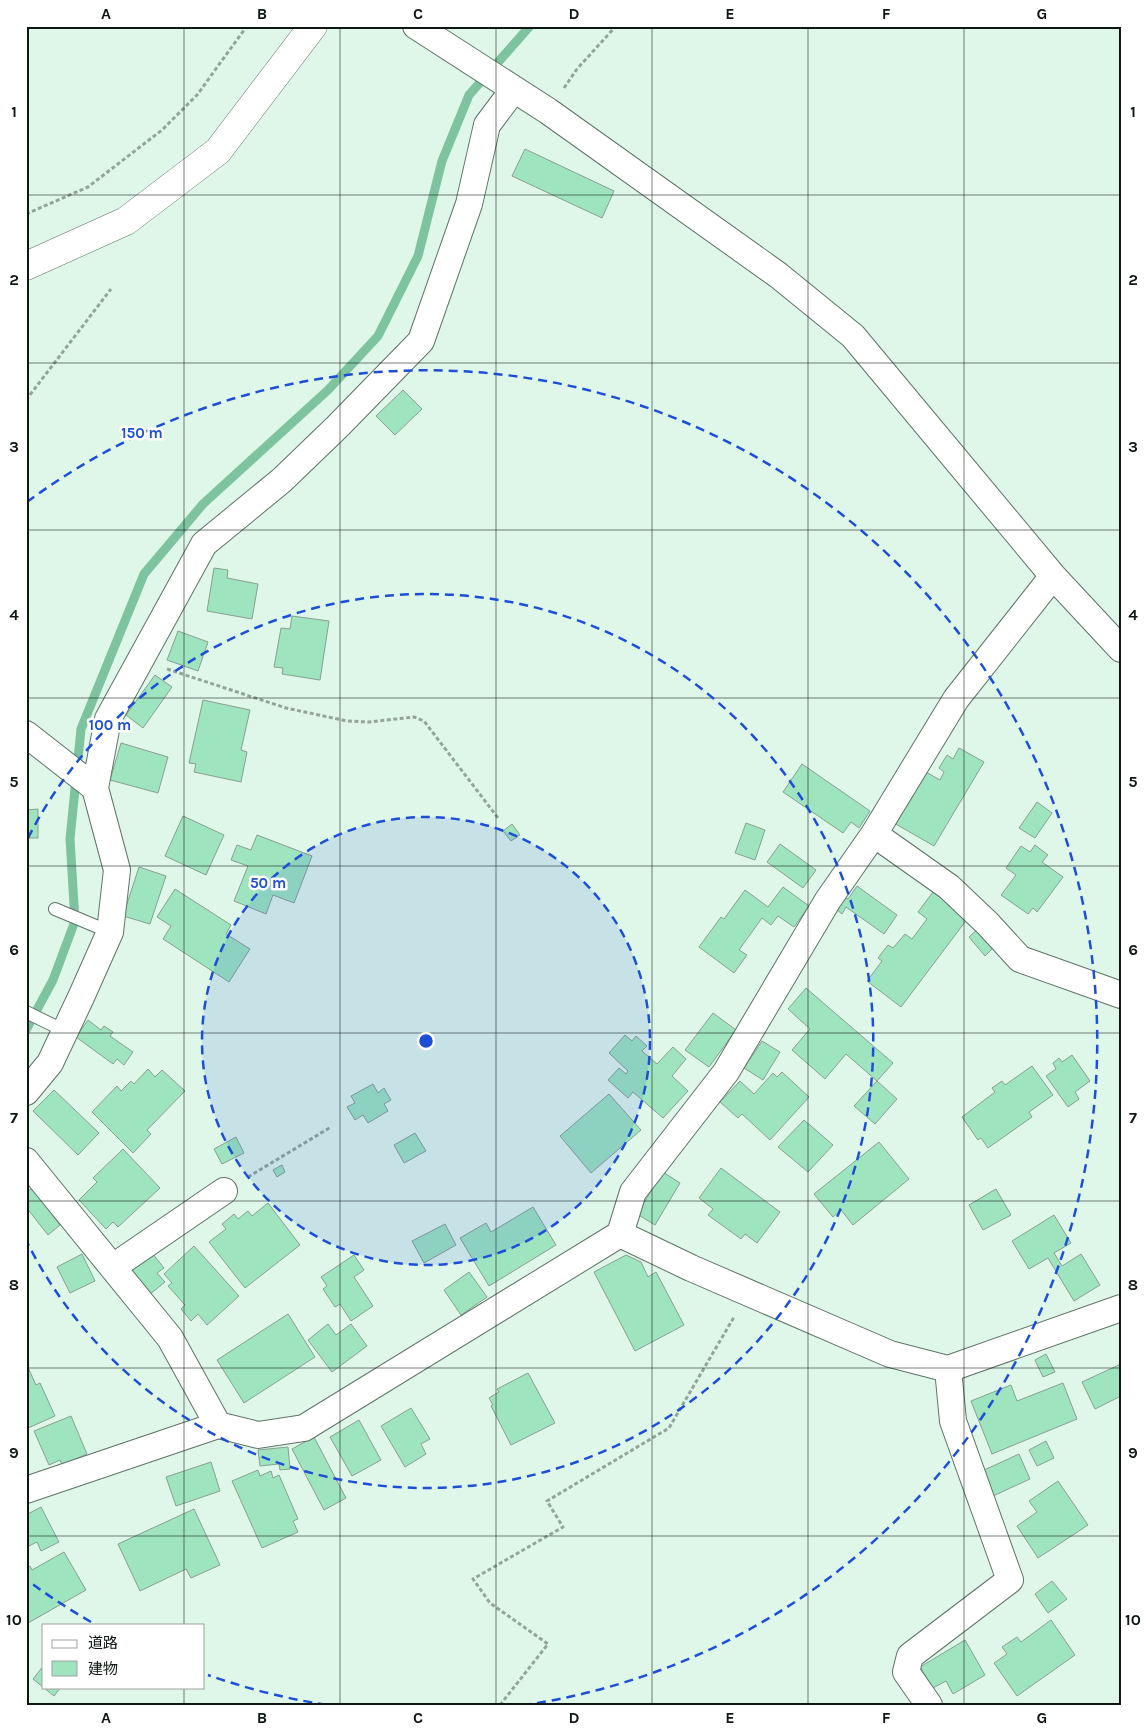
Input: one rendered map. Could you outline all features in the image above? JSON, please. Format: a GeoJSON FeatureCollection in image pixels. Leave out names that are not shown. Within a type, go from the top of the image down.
{"type":"FeatureCollection","features":[{"type":"Feature","properties":{"kind":"street"},"geometry":{"type":"LineString","coordinates":[[26,266],[126,221],[218,151],[312,26]]}},
{"type":"Feature","properties":{"kind":"street"},"geometry":{"type":"LineString","coordinates":[[416,26],[548,111],[778,275],[853,336],[1053,576],[1121,649]]}},
{"type":"Feature","properties":{"kind":"street"},"geometry":{"type":"LineString","coordinates":[[26,1092],[50,1063],[58,1028],[102,928],[117,870],[94,787],[108,719],[204,544],[282,480],[338,427],[421,341],[469,204],[487,125],[514,89]]}},
{"type":"Feature","properties":{"kind":"street"},"geometry":{"type":"LineString","coordinates":[[26,1490],[218,1425],[258,1435],[304,1428],[620,1234],[634,1192],[726,1072],[828,900],[874,834],[956,699],[1053,576]]}},
{"type":"Feature","properties":{"kind":"street"},"geometry":{"type":"LineString","coordinates":[[26,734],[94,787]]}},
{"type":"Feature","properties":{"kind":"street"},"geometry":{"type":"LineString","coordinates":[[874,834],[948,887],[988,924],[1020,959],[1121,995]]}},
{"type":"Feature","properties":{"kind":"street"},"geometry":{"type":"LineString","coordinates":[[26,1161],[170,1338],[218,1425]]}},
{"type":"Feature","properties":{"kind":"street"},"geometry":{"type":"LineString","coordinates":[[113,1267],[224,1191]]}},
{"type":"Feature","properties":{"kind":"street"},"geometry":{"type":"LineString","coordinates":[[620,1234],[691,1268],[890,1354],[948,1369],[1121,1308]]}},
{"type":"Feature","properties":{"kind":"street"},"geometry":{"type":"LineString","coordinates":[[929,1705],[906,1672],[910,1656],[1010,1580],[953,1421],[948,1369]]}},
{"type":"Feature","properties":{"kind":"lane"},"geometry":{"type":"LineString","coordinates":[[55,909],[102,928]]}},
{"type":"Feature","properties":{"kind":"lane"},"geometry":{"type":"LineString","coordinates":[[26,1012],[58,1028]]}},
{"type":"Feature","properties":{"kind":"path"},"geometry":{"type":"LineString","coordinates":[[26,214],[88,187],[162,130],[197,95],[247,26]]}},
{"type":"Feature","properties":{"kind":"path"},"geometry":{"type":"LineString","coordinates":[[548,111],[577,68],[616,26]]}},
{"type":"Feature","properties":{"kind":"path"},"geometry":{"type":"LineString","coordinates":[[26,400],[111,288]]}},
{"type":"Feature","properties":{"kind":"path"},"geometry":{"type":"LineString","coordinates":[[141,660],[286,708],[321,716],[347,721],[370,722],[414,717],[424,721],[498,818]]}},
{"type":"Feature","properties":{"kind":"path"},"geometry":{"type":"LineString","coordinates":[[224,1191],[331,1127]]}},
{"type":"Feature","properties":{"kind":"path"},"geometry":{"type":"LineString","coordinates":[[500,1705],[548,1644],[490,1603],[473,1579],[563,1527],[547,1501],[669,1428],[748,1292]]}},
{"type":"Feature","properties":{"kind":"building"},"geometry":{"type":"Polygon","coordinates":[[[525,149],[614,191],[602,218],[512,176],[525,149]]]}},
{"type":"Feature","properties":{"kind":"building"},"geometry":{"type":"Polygon","coordinates":[[[403,390],[422,409],[395,435],[376,416],[403,390]]]}},
{"type":"Feature","properties":{"kind":"building"},"geometry":{"type":"Polygon","coordinates":[[[214,568],[228,570],[227,578],[258,584],[252,619],[207,611],[214,568]]]}},
{"type":"Feature","properties":{"kind":"building"},"geometry":{"type":"Polygon","coordinates":[[[292,616],[329,621],[320,680],[282,674],[283,668],[274,667],[281,628],[290,629],[292,616]]]}},
{"type":"Feature","properties":{"kind":"building"},"geometry":{"type":"Polygon","coordinates":[[[178,631],[208,642],[198,671],[167,660],[178,631]]]}},
{"type":"Feature","properties":{"kind":"building"},"geometry":{"type":"Polygon","coordinates":[[[155,675],[172,687],[143,728],[126,715],[155,675]]]}},
{"type":"Feature","properties":{"kind":"building"},"geometry":{"type":"Polygon","coordinates":[[[203,700],[250,710],[241,750],[247,752],[241,782],[194,772],[196,764],[189,763],[203,700]]]}},
{"type":"Feature","properties":{"kind":"building"},"geometry":{"type":"Polygon","coordinates":[[[121,743],[168,757],[158,793],[110,780],[121,743]]]}},
{"type":"Feature","properties":{"kind":"building"},"geometry":{"type":"Polygon","coordinates":[[[959,748],[984,762],[934,846],[894,823],[926,772],[940,780],[944,772],[939,768],[947,755],[953,759],[959,748]]]}},
{"type":"Feature","properties":{"kind":"building"},"geometry":{"type":"Polygon","coordinates":[[[802,764],[870,811],[859,828],[851,822],[843,833],[783,792],[802,764]]]}},
{"type":"Feature","properties":{"kind":"building"},"geometry":{"type":"Polygon","coordinates":[[[1037,802],[1052,813],[1035,838],[1019,828],[1037,802]]]}},
{"type":"Feature","properties":{"kind":"building"},"geometry":{"type":"Polygon","coordinates":[[[38,809],[38,838],[26,838],[26,810],[38,809]]]}},
{"type":"Feature","properties":{"kind":"building"},"geometry":{"type":"Polygon","coordinates":[[[183,816],[224,835],[206,875],[165,856],[183,816]]]}},
{"type":"Feature","properties":{"kind":"building"},"geometry":{"type":"Polygon","coordinates":[[[746,823],[765,830],[755,860],[735,853],[746,823]]]}},
{"type":"Feature","properties":{"kind":"building"},"geometry":{"type":"Polygon","coordinates":[[[512,824],[520,835],[511,841],[503,831],[512,824]]]}},
{"type":"Feature","properties":{"kind":"building"},"geometry":{"type":"Polygon","coordinates":[[[257,835],[312,856],[294,903],[273,895],[266,914],[234,901],[248,866],[231,860],[237,845],[251,850],[257,835]]]}},
{"type":"Feature","properties":{"kind":"building"},"geometry":{"type":"Polygon","coordinates":[[[780,844],[816,870],[803,888],[767,862],[780,844]]]}},
{"type":"Feature","properties":{"kind":"building"},"geometry":{"type":"Polygon","coordinates":[[[1035,845],[1048,855],[1042,862],[1063,877],[1037,912],[1033,908],[1028,914],[1001,895],[1016,875],[1006,868],[1021,846],[1030,852],[1035,845]]]}},
{"type":"Feature","properties":{"kind":"building"},"geometry":{"type":"Polygon","coordinates":[[[139,867],[166,876],[150,924],[123,916],[139,867]]]}},
{"type":"Feature","properties":{"kind":"building"},"geometry":{"type":"Polygon","coordinates":[[[857,886],[897,915],[884,934],[846,907],[842,914],[836,909],[844,897],[848,899],[857,886]]]}},
{"type":"Feature","properties":{"kind":"building"},"geometry":{"type":"Polygon","coordinates":[[[783,887],[809,906],[794,927],[778,916],[771,925],[762,918],[739,950],[747,955],[734,973],[699,947],[721,917],[724,919],[745,890],[768,907],[783,887]]]}},
{"type":"Feature","properties":{"kind":"building"},"geometry":{"type":"Polygon","coordinates":[[[175,889],[231,925],[226,934],[250,949],[229,982],[163,939],[171,926],[157,917],[175,889]]]}},
{"type":"Feature","properties":{"kind":"building"},"geometry":{"type":"Polygon","coordinates":[[[933,892],[968,918],[901,1007],[867,981],[882,961],[878,958],[888,945],[893,948],[905,934],[912,939],[927,919],[918,912],[933,892]]]}},
{"type":"Feature","properties":{"kind":"building"},"geometry":{"type":"Polygon","coordinates":[[[979,928],[994,947],[985,956],[969,937],[979,928]]]}},
{"type":"Feature","properties":{"kind":"building"},"geometry":{"type":"Polygon","coordinates":[[[806,988],[893,1063],[877,1081],[846,1054],[825,1079],[792,1050],[810,1029],[788,1009],[806,988]]]}},
{"type":"Feature","properties":{"kind":"building"},"geometry":{"type":"Polygon","coordinates":[[[713,1013],[736,1030],[709,1067],[685,1050],[713,1013]]]}},
{"type":"Feature","properties":{"kind":"building"},"geometry":{"type":"Polygon","coordinates":[[[88,1020],[101,1030],[104,1026],[113,1032],[110,1036],[133,1052],[124,1065],[117,1059],[113,1064],[76,1037],[88,1020]]]}},
{"type":"Feature","properties":{"kind":"building"},"geometry":{"type":"Polygon","coordinates":[[[625,1035],[632,1041],[636,1036],[647,1046],[642,1051],[657,1064],[673,1047],[686,1059],[672,1076],[688,1091],[663,1118],[633,1092],[628,1098],[608,1080],[619,1068],[626,1074],[628,1071],[609,1053],[625,1035]]]}},
{"type":"Feature","properties":{"kind":"building"},"geometry":{"type":"Polygon","coordinates":[[[762,1041],[780,1052],[763,1080],[744,1068],[762,1041]]]}},
{"type":"Feature","properties":{"kind":"building"},"geometry":{"type":"Polygon","coordinates":[[[1072,1055],[1090,1081],[1075,1092],[1079,1099],[1068,1107],[1046,1076],[1056,1069],[1053,1063],[1059,1058],[1062,1062],[1072,1055]]]}},
{"type":"Feature","properties":{"kind":"building"},"geometry":{"type":"Polygon","coordinates":[[[1032,1066],[1053,1095],[1029,1112],[1032,1117],[988,1148],[981,1138],[978,1140],[962,1117],[995,1092],[992,1088],[1002,1081],[1005,1085],[1032,1066]]]}},
{"type":"Feature","properties":{"kind":"building"},"geometry":{"type":"Polygon","coordinates":[[[148,1069],[155,1077],[162,1070],[185,1091],[147,1130],[151,1134],[133,1153],[92,1112],[117,1086],[121,1091],[131,1081],[134,1084],[148,1069]]]}},
{"type":"Feature","properties":{"kind":"building"},"geometry":{"type":"Polygon","coordinates":[[[782,1072],[809,1097],[770,1140],[742,1114],[738,1118],[720,1102],[740,1081],[754,1094],[773,1073],[777,1077],[782,1072]]]}},
{"type":"Feature","properties":{"kind":"building"},"geometry":{"type":"Polygon","coordinates":[[[877,1081],[897,1099],[875,1124],[854,1106],[877,1081]]]}},
{"type":"Feature","properties":{"kind":"building"},"geometry":{"type":"Polygon","coordinates":[[[373,1084],[378,1093],[384,1088],[391,1100],[384,1104],[388,1111],[368,1123],[363,1115],[355,1120],[347,1107],[355,1103],[351,1096],[373,1084]]]}},
{"type":"Feature","properties":{"kind":"building"},"geometry":{"type":"Polygon","coordinates":[[[54,1090],[99,1133],[78,1155],[33,1111],[54,1090]]]}},
{"type":"Feature","properties":{"kind":"building"},"geometry":{"type":"Polygon","coordinates":[[[609,1094],[641,1130],[591,1173],[560,1136],[609,1094]]]}},
{"type":"Feature","properties":{"kind":"building"},"geometry":{"type":"Polygon","coordinates":[[[804,1120],[833,1145],[808,1172],[778,1147],[804,1120]]]}},
{"type":"Feature","properties":{"kind":"building"},"geometry":{"type":"Polygon","coordinates":[[[415,1133],[426,1151],[404,1163],[394,1145],[415,1133]]]}},
{"type":"Feature","properties":{"kind":"building"},"geometry":{"type":"Polygon","coordinates":[[[236,1137],[244,1153],[222,1164],[214,1149],[236,1137]]]}},
{"type":"Feature","properties":{"kind":"building"},"geometry":{"type":"Polygon","coordinates":[[[879,1142],[909,1179],[853,1225],[841,1210],[833,1217],[814,1194],[879,1142]]]}},
{"type":"Feature","properties":{"kind":"building"},"geometry":{"type":"Polygon","coordinates":[[[123,1149],[160,1188],[118,1227],[113,1222],[106,1229],[79,1200],[97,1182],[93,1178],[123,1149]]]}},
{"type":"Feature","properties":{"kind":"building"},"geometry":{"type":"Polygon","coordinates":[[[282,1165],[285,1172],[277,1177],[273,1170],[282,1165]]]}},
{"type":"Feature","properties":{"kind":"building"},"geometry":{"type":"Polygon","coordinates":[[[721,1168],[780,1212],[757,1243],[745,1234],[741,1239],[708,1215],[713,1209],[699,1198],[721,1168]]]}},
{"type":"Feature","properties":{"kind":"building"},"geometry":{"type":"Polygon","coordinates":[[[663,1172],[680,1183],[655,1225],[637,1214],[663,1172]]]}},
{"type":"Feature","properties":{"kind":"building"},"geometry":{"type":"Polygon","coordinates":[[[32,1188],[60,1225],[48,1235],[26,1207],[26,1193],[32,1188]]]}},
{"type":"Feature","properties":{"kind":"building"},"geometry":{"type":"Polygon","coordinates":[[[996,1189],[1011,1215],[983,1230],[969,1205],[996,1189]]]}},
{"type":"Feature","properties":{"kind":"building"},"geometry":{"type":"Polygon","coordinates":[[[268,1203],[300,1245],[245,1288],[209,1242],[226,1229],[222,1224],[234,1214],[238,1219],[248,1211],[252,1216],[268,1203]]]}},
{"type":"Feature","properties":{"kind":"building"},"geometry":{"type":"Polygon","coordinates":[[[533,1207],[556,1245],[489,1286],[460,1238],[486,1223],[491,1232],[533,1207]]]}},
{"type":"Feature","properties":{"kind":"building"},"geometry":{"type":"Polygon","coordinates":[[[1054,1215],[1071,1243],[1054,1253],[1062,1266],[1081,1254],[1100,1285],[1074,1301],[1048,1258],[1029,1269],[1012,1241],[1054,1215]]]}},
{"type":"Feature","properties":{"kind":"building"},"geometry":{"type":"Polygon","coordinates":[[[445,1224],[456,1245],[424,1263],[412,1241],[445,1224]]]}},
{"type":"Feature","properties":{"kind":"building"},"geometry":{"type":"Polygon","coordinates":[[[194,1246],[239,1296],[207,1325],[198,1314],[191,1321],[181,1309],[185,1305],[168,1286],[172,1283],[164,1274],[194,1246]]]}},
{"type":"Feature","properties":{"kind":"building"},"geometry":{"type":"Polygon","coordinates":[[[152,1253],[164,1268],[157,1273],[165,1282],[149,1295],[130,1271],[152,1253]]]}},
{"type":"Feature","properties":{"kind":"building"},"geometry":{"type":"Polygon","coordinates":[[[82,1254],[95,1281],[70,1293],[57,1267],[82,1254]]]}},
{"type":"Feature","properties":{"kind":"building"},"geometry":{"type":"Polygon","coordinates":[[[354,1255],[364,1270],[354,1277],[373,1306],[351,1321],[340,1304],[335,1307],[323,1289],[327,1286],[321,1277],[354,1255]]]}},
{"type":"Feature","properties":{"kind":"building"},"geometry":{"type":"Polygon","coordinates":[[[626,1255],[641,1262],[648,1277],[656,1272],[684,1325],[635,1351],[594,1272],[626,1255]]]}},
{"type":"Feature","properties":{"kind":"building"},"geometry":{"type":"Polygon","coordinates":[[[469,1272],[487,1297],[461,1315],[444,1290],[469,1272]]]}},
{"type":"Feature","properties":{"kind":"building"},"geometry":{"type":"Polygon","coordinates":[[[288,1314],[315,1357],[244,1403],[217,1360],[288,1314]]]}},
{"type":"Feature","properties":{"kind":"building"},"geometry":{"type":"Polygon","coordinates":[[[328,1324],[336,1335],[351,1324],[367,1346],[332,1372],[308,1340],[328,1324]]]}},
{"type":"Feature","properties":{"kind":"building"},"geometry":{"type":"Polygon","coordinates":[[[1046,1354],[1055,1372],[1043,1377],[1035,1360],[1046,1354]]]}},
{"type":"Feature","properties":{"kind":"building"},"geometry":{"type":"Polygon","coordinates":[[[26,1363],[36,1385],[40,1383],[55,1416],[26,1429],[26,1363]]]}},
{"type":"Feature","properties":{"kind":"building"},"geometry":{"type":"Polygon","coordinates":[[[1121,1364],[1121,1396],[1095,1409],[1082,1382],[1121,1364]]]}},
{"type":"Feature","properties":{"kind":"building"},"geometry":{"type":"Polygon","coordinates":[[[528,1373],[555,1423],[511,1445],[491,1406],[493,1405],[489,1398],[499,1392],[497,1389],[528,1373]]]}},
{"type":"Feature","properties":{"kind":"building"},"geometry":{"type":"Polygon","coordinates":[[[1063,1383],[1077,1419],[992,1454],[971,1401],[1011,1385],[1017,1401],[1063,1383]]]}},
{"type":"Feature","properties":{"kind":"building"},"geometry":{"type":"Polygon","coordinates":[[[411,1408],[430,1439],[421,1444],[426,1454],[405,1467],[381,1426],[411,1408]]]}},
{"type":"Feature","properties":{"kind":"building"},"geometry":{"type":"Polygon","coordinates":[[[71,1416],[87,1454],[62,1465],[60,1460],[49,1465],[34,1431],[71,1416]]]}},
{"type":"Feature","properties":{"kind":"building"},"geometry":{"type":"Polygon","coordinates":[[[359,1420],[381,1460],[352,1476],[330,1437],[359,1420]]]}},
{"type":"Feature","properties":{"kind":"building"},"geometry":{"type":"Polygon","coordinates":[[[314,1437],[346,1498],[324,1510],[292,1449],[314,1437]]]}},
{"type":"Feature","properties":{"kind":"building"},"geometry":{"type":"Polygon","coordinates":[[[1046,1441],[1054,1458],[1037,1466],[1029,1450],[1046,1441]]]}},
{"type":"Feature","properties":{"kind":"building"},"geometry":{"type":"Polygon","coordinates":[[[288,1447],[290,1469],[280,1470],[279,1464],[260,1466],[258,1450],[288,1447]]]}},
{"type":"Feature","properties":{"kind":"building"},"geometry":{"type":"Polygon","coordinates":[[[1019,1454],[1030,1479],[993,1496],[982,1471],[1019,1454]]]}},
{"type":"Feature","properties":{"kind":"building"},"geometry":{"type":"Polygon","coordinates":[[[211,1462],[220,1491],[176,1506],[166,1477],[211,1462]]]}},
{"type":"Feature","properties":{"kind":"building"},"geometry":{"type":"Polygon","coordinates":[[[258,1470],[260,1476],[271,1471],[273,1478],[279,1475],[298,1519],[293,1521],[298,1532],[262,1548],[232,1481],[258,1470]]]}},
{"type":"Feature","properties":{"kind":"building"},"geometry":{"type":"Polygon","coordinates":[[[1058,1481],[1088,1525],[1038,1558],[1017,1526],[1037,1512],[1029,1501],[1058,1481]]]}},
{"type":"Feature","properties":{"kind":"building"},"geometry":{"type":"Polygon","coordinates":[[[41,1507],[59,1542],[41,1551],[37,1542],[29,1546],[26,1541],[26,1515],[41,1507]]]}},
{"type":"Feature","properties":{"kind":"building"},"geometry":{"type":"Polygon","coordinates":[[[194,1509],[220,1565],[191,1578],[186,1569],[140,1591],[118,1544],[194,1509]]]}},
{"type":"Feature","properties":{"kind":"building"},"geometry":{"type":"Polygon","coordinates":[[[64,1552],[86,1590],[28,1623],[26,1620],[26,1568],[30,1566],[32,1570],[64,1552]]]}},
{"type":"Feature","properties":{"kind":"building"},"geometry":{"type":"Polygon","coordinates":[[[1052,1581],[1067,1599],[1048,1613],[1035,1594],[1052,1581]]]}},
{"type":"Feature","properties":{"kind":"building"},"geometry":{"type":"Polygon","coordinates":[[[1051,1620],[1075,1655],[1017,1696],[994,1663],[1007,1654],[1002,1647],[1017,1637],[1021,1642],[1051,1620]]]}},
{"type":"Feature","properties":{"kind":"building"},"geometry":{"type":"Polygon","coordinates":[[[965,1640],[985,1675],[953,1694],[946,1681],[933,1688],[920,1667],[965,1640]]]}},
{"type":"Feature","properties":{"kind":"building"},"geometry":{"type":"Polygon","coordinates":[[[42,1668],[42,1686],[33,1679],[42,1668]]]}},
{"type":"Feature","properties":{"kind":"building"},"geometry":{"type":"Polygon","coordinates":[[[44,1688],[60,1688],[54,1696],[44,1688]]]}},
{"type":"Feature","properties":{"kind":"waterway"},"geometry":{"type":"LineString","coordinates":[[26,1030],[53,980],[75,921],[70,839],[81,729],[144,574],[203,504],[328,390],[378,336],[418,256],[442,161],[469,95],[530,26]]}}]}
